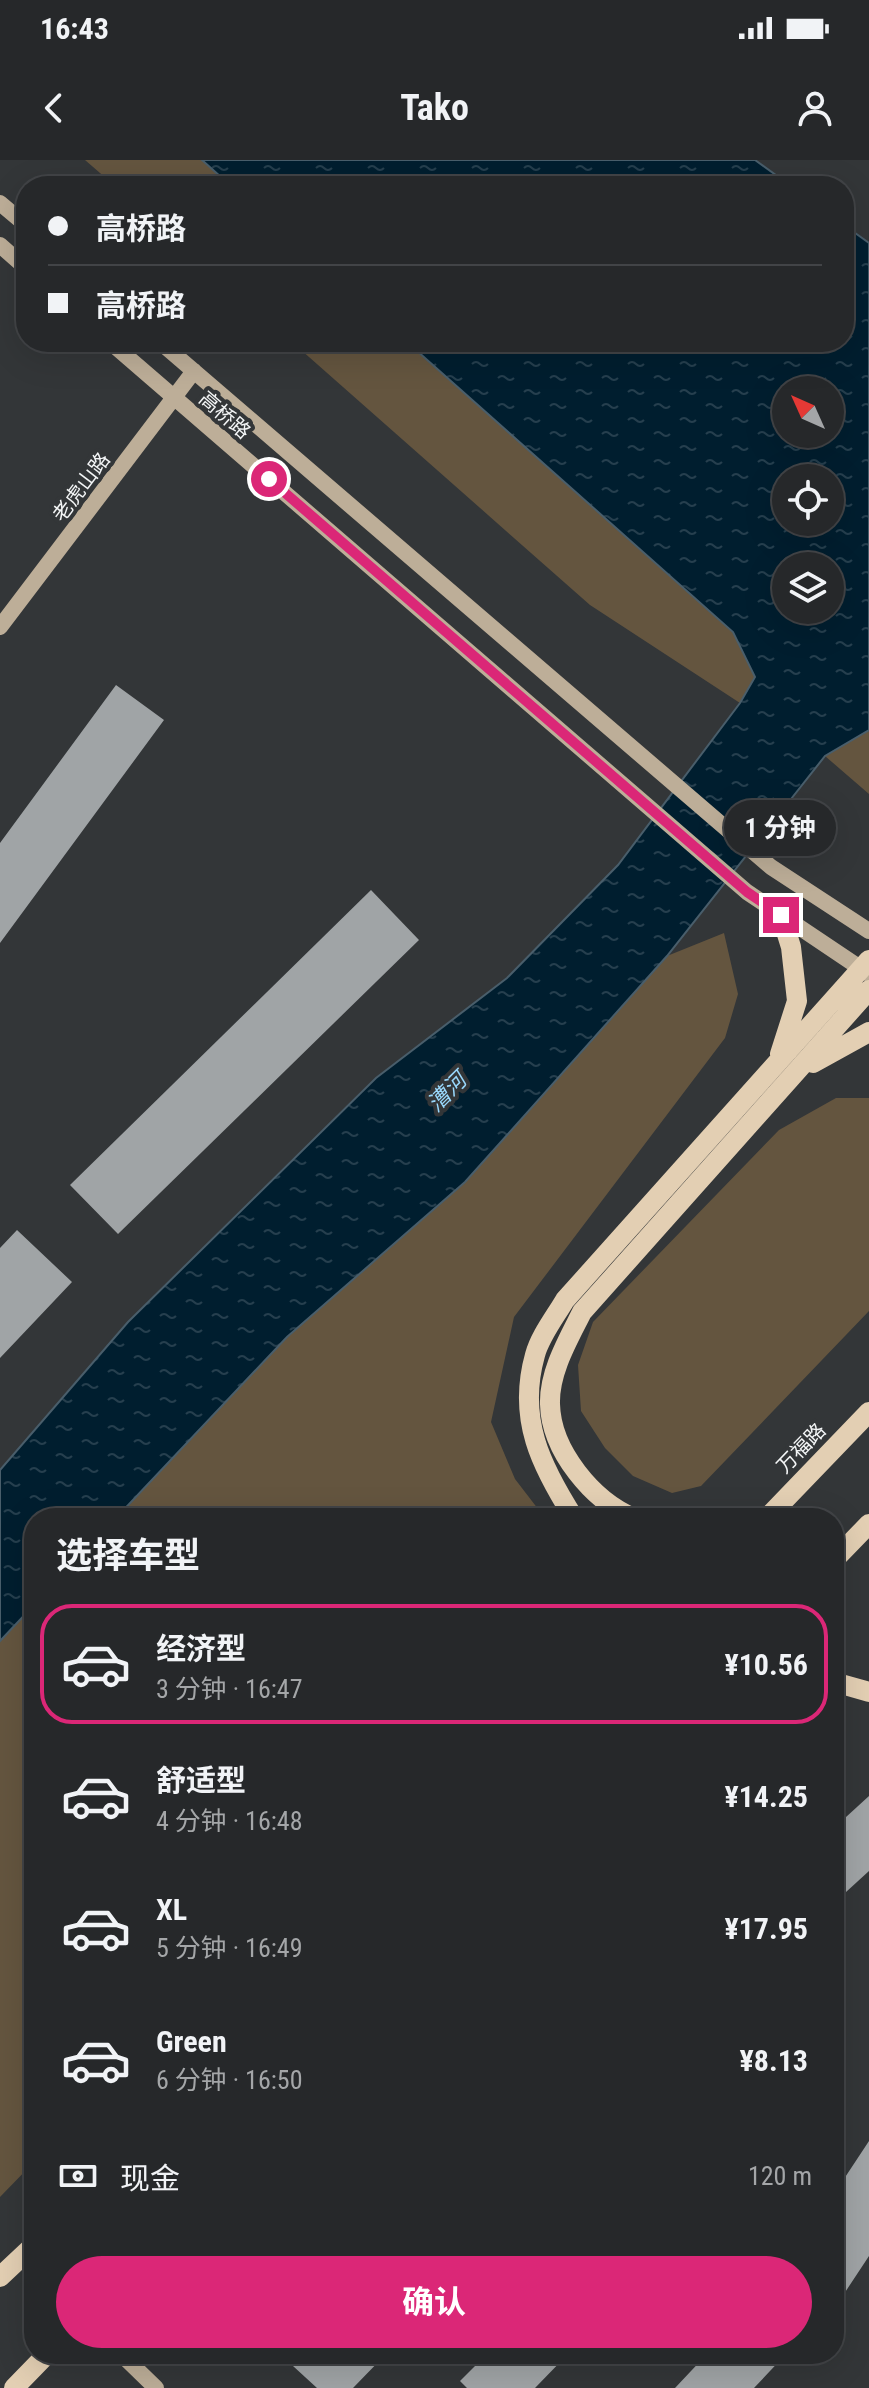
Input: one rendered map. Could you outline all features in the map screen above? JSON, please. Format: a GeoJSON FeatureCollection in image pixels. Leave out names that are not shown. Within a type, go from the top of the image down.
{"type":"FeatureCollection","features":[{"type":"Feature","properties":{"kind":"main road"},"geometry":{"type":"LineString","coordinates":[[0,203],[16,217]]}},
{"type":"Feature","properties":{"kind":"main road"},"geometry":{"type":"LineString","coordinates":[[0,245],[16,259]]}},
{"type":"Feature","properties":{"kind":"main road","name":"高桥路"},"geometry":{"type":"LineString","coordinates":[[121,352],[627,785],[747,892],[866,968]]}},
{"type":"Feature","properties":{"kind":"main road","name":"高桥路"},"geometry":{"type":"LineString","coordinates":[[172,352],[771,867],[869,931]]}},
{"type":"Feature","properties":{"kind":"main road","name":"老虎山路"},"geometry":{"type":"LineString","coordinates":[[0,627],[194,371]]}},
{"type":"Feature","properties":{"kind":"main road"},"geometry":{"type":"LineString","coordinates":[[781,915],[791,947],[797,1001],[784,1070]]}},
{"type":"Feature","properties":{"kind":"main road"},"geometry":{"type":"LineString","coordinates":[[615,1508],[582,1479],[560,1442],[550,1404],[559,1357],[582,1312],[866,968]]}},
{"type":"Feature","properties":{"kind":"main road"},"geometry":{"type":"LineString","coordinates":[[568,1508],[536,1453],[529,1412],[535,1354],[565,1300],[784,1070],[869,990]]}},
{"type":"Feature","properties":{"kind":"main road"},"geometry":{"type":"LineString","coordinates":[[784,1070],[869,1032]]}},
{"type":"Feature","properties":{"kind":"main road","name":"万福路"},"geometry":{"type":"LineString","coordinates":[[774,1508],[869,1412]]}},
{"type":"Feature","properties":{"kind":"main road"},"geometry":{"type":"LineString","coordinates":[[844,1550],[869,1524]]}},
{"type":"Feature","properties":{"kind":"main road"},"geometry":{"type":"LineString","coordinates":[[844,1685],[869,1692]]}},
{"type":"Feature","properties":{"kind":"main road"},"geometry":{"type":"LineString","coordinates":[[0,2277],[24,2260]]}},
{"type":"Feature","properties":{"kind":"main road"},"geometry":{"type":"LineString","coordinates":[[14,2388],[37,2364]]}},
{"type":"Feature","properties":{"kind":"main road"},"geometry":{"type":"LineString","coordinates":[[131,2364],[156,2388]]}},
{"type":"Feature","properties":{"kind":"shaded area"},"geometry":{"type":"Polygon","coordinates":[[[85,160],[202,160],[220,176],[103,176],[85,160]]]}},
{"type":"Feature","properties":{"kind":"shaded area"},"geometry":{"type":"Polygon","coordinates":[[[303,352],[418,352],[733,632],[755,677],[740,703],[590,605],[303,352]]]}},
{"type":"Feature","properties":{"kind":"shaded area"},"geometry":{"type":"Polygon","coordinates":[[[869,730],[869,794],[825,756],[869,730]]]}},
{"type":"Feature","properties":{"kind":"shaded area"},"geometry":{"type":"Polygon","coordinates":[[[724,933],[738,994],[725,1038],[514,1317],[491,1422],[515,1479],[537,1508],[125,1508],[287,1337],[465,1182],[667,956],[724,933]]]}},
{"type":"Feature","properties":{"kind":"shaded area"},"geometry":{"type":"Polygon","coordinates":[[[836,1098],[869,1098],[869,1311],[701,1486],[672,1493],[633,1476],[605,1448],[581,1411],[578,1365],[593,1322],[779,1130],[836,1098]]]}},
{"type":"Feature","properties":{"kind":"shaded area"},"geometry":{"type":"Polygon","coordinates":[[[24,1616],[24,2172],[0,2197],[0,1641],[24,1616]]]}},
{"type":"Feature","properties":{"kind":"water"},"geometry":{"type":"Polygon","coordinates":[[[202,160],[755,160],[777,176],[220,176],[202,160]]]}},
{"type":"Feature","properties":{"kind":"water","name":"漕河"},"geometry":{"type":"Polygon","coordinates":[[[854,232],[869,243],[869,730],[825,756],[667,956],[465,1182],[287,1337],[125,1508],[24,1508],[24,1616],[0,1641],[0,1470],[128,1322],[376,1078],[507,978],[618,865],[740,703],[755,677],[733,632],[418,352],[854,352],[854,232]]]}},
{"type":"Feature","properties":{"kind":"building"},"geometry":{"type":"Polygon","coordinates":[[[116,685],[164,720],[0,943],[0,843],[116,685]]]}},
{"type":"Feature","properties":{"kind":"building"},"geometry":{"type":"Polygon","coordinates":[[[371,890],[419,940],[118,1234],[70,1185],[371,890]]]}},
{"type":"Feature","properties":{"kind":"building"},"geometry":{"type":"Polygon","coordinates":[[[17,1230],[72,1282],[0,1358],[0,1248],[17,1230]]]}},
{"type":"Feature","properties":{"kind":"building"},"geometry":{"type":"Polygon","coordinates":[[[869,1796],[869,1871],[844,1894],[844,1819],[869,1796]]]}},
{"type":"Feature","properties":{"kind":"building"},"geometry":{"type":"Polygon","coordinates":[[[869,2141],[869,2256],[844,2294],[844,2179],[869,2141]]]}},
{"type":"Feature","properties":{"kind":"building"},"geometry":{"type":"Polygon","coordinates":[[[376,2364],[353,2388],[317,2388],[293,2366],[376,2364]]]}},
{"type":"Feature","properties":{"kind":"building"},"geometry":{"type":"Polygon","coordinates":[[[477,2364],[558,2364],[535,2388],[467,2388],[460,2381],[477,2364]]]}},
{"type":"Feature","properties":{"kind":"building"},"geometry":{"type":"Polygon","coordinates":[[[698,2364],[777,2364],[754,2388],[675,2388],[698,2364]]]}},
{"type":"Feature","properties":{"kind":"route"},"geometry":{"type":"LineString","coordinates":[[269,479],[627,785],[747,892],[781,915]]}}]}
